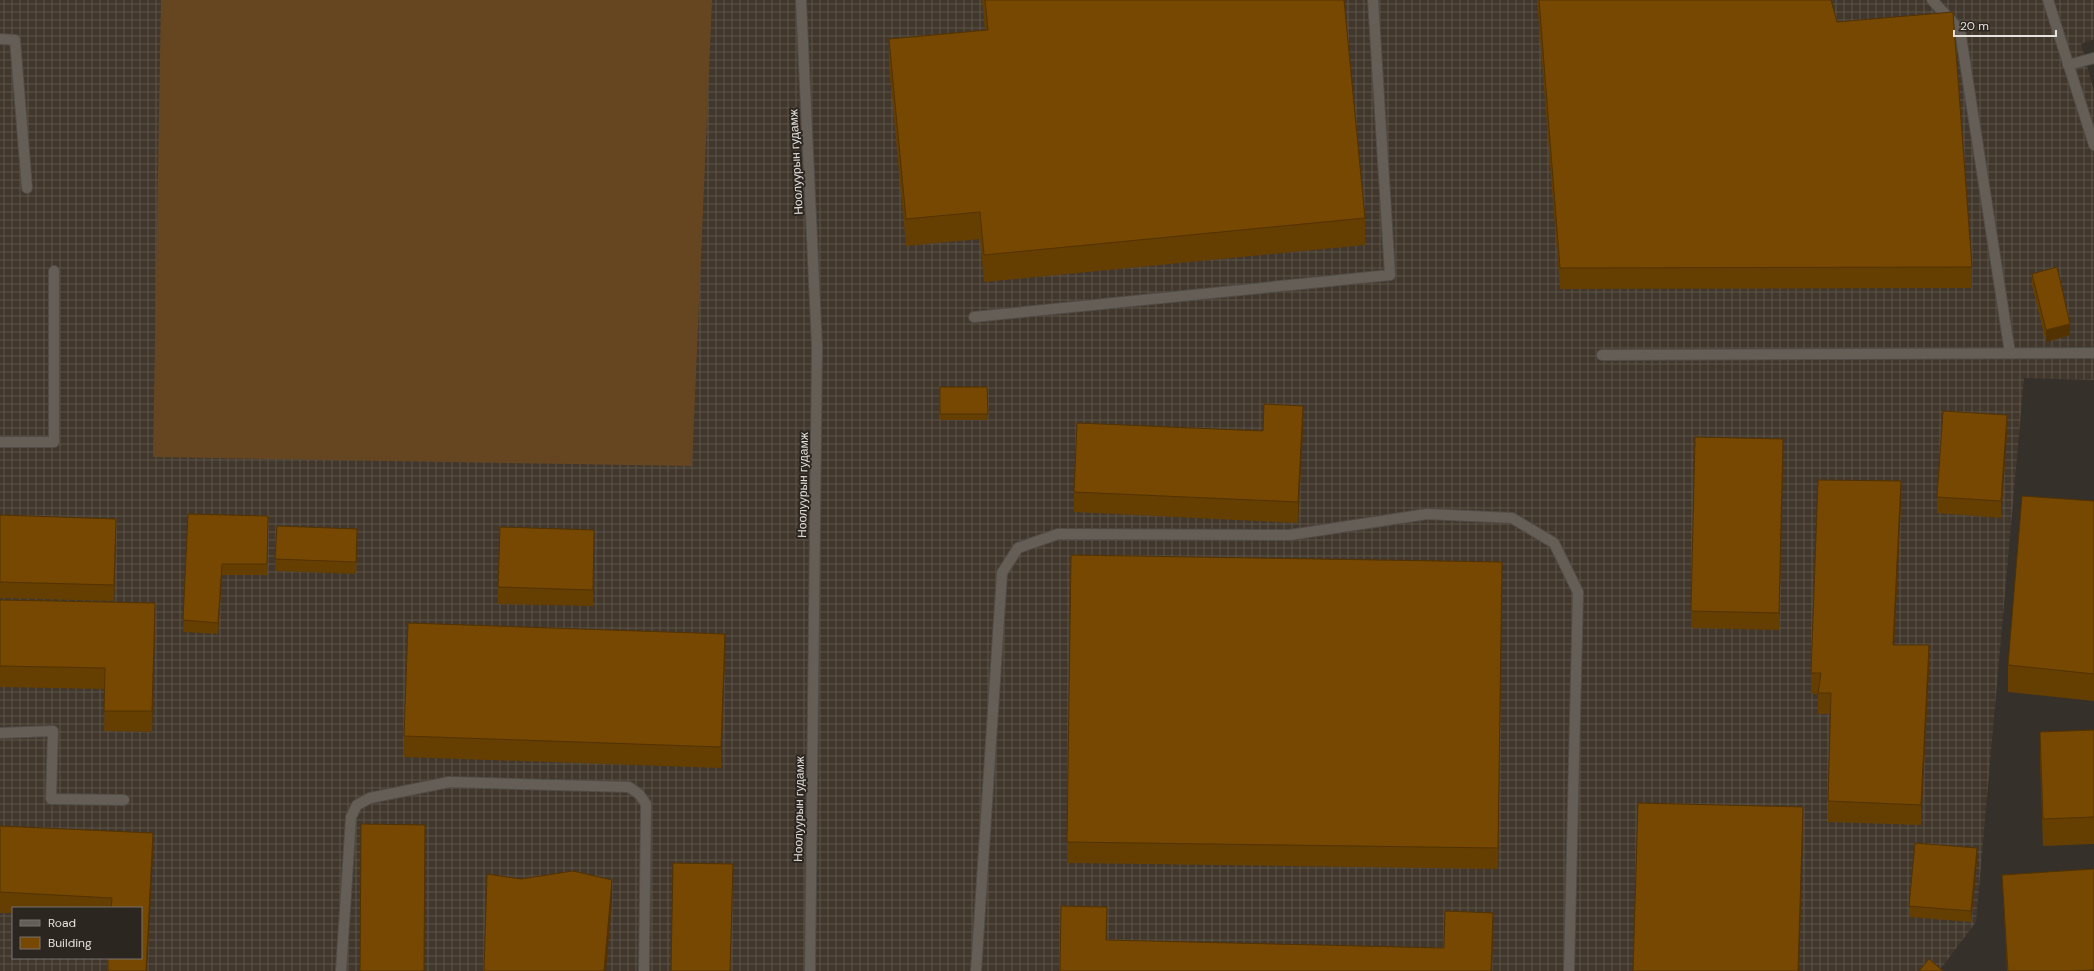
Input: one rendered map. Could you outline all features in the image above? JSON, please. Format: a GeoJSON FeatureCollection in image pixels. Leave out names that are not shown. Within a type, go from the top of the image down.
{"type":"FeatureCollection","features":[{"type":"Feature","properties":{"kind":"street","name":"Ноолуурын гудамж"},"geometry":{"type":"LineString","coordinates":[[801,0],[817,347],[810,971]]}},
{"type":"Feature","properties":{"kind":"street"},"geometry":{"type":"LineString","coordinates":[[974,317],[1390,275],[1373,0]]}},
{"type":"Feature","properties":{"kind":"street"},"geometry":{"type":"LineString","coordinates":[[1932,0],[1960,30],[2010,353]]}},
{"type":"Feature","properties":{"kind":"street"},"geometry":{"type":"LineString","coordinates":[[2048,0],[2094,145]]}},
{"type":"Feature","properties":{"kind":"street"},"geometry":{"type":"LineString","coordinates":[[0,39],[16,40],[27,188]]}},
{"type":"Feature","properties":{"kind":"street"},"geometry":{"type":"LineString","coordinates":[[2068,66],[2094,58]]}},
{"type":"Feature","properties":{"kind":"street"},"geometry":{"type":"LineString","coordinates":[[0,442],[54,442],[54,271]]}},
{"type":"Feature","properties":{"kind":"street"},"geometry":{"type":"LineString","coordinates":[[1602,355],[2094,354]]}},
{"type":"Feature","properties":{"kind":"street"},"geometry":{"type":"LineString","coordinates":[[976,971],[1002,573],[1018,548],[1058,534],[1290,535],[1427,514],[1512,518],[1554,543],[1578,592],[1569,971]]}},
{"type":"Feature","properties":{"kind":"street"},"geometry":{"type":"LineString","coordinates":[[0,733],[53,731],[51,799],[124,800]]}},
{"type":"Feature","properties":{"kind":"street"},"geometry":{"type":"LineString","coordinates":[[341,971],[351,817],[357,806],[370,798],[449,782],[629,787],[639,794],[646,804],[644,971]]}},
{"type":"Feature","properties":{"kind":"shaded area"},"geometry":{"type":"Polygon","coordinates":[[[0,0],[2094,0],[2094,39],[2081,44],[2094,91],[2094,380],[2024,378],[1976,922],[1939,971],[0,971],[0,0]]]}},
{"type":"Feature","properties":{"kind":"shaded area"},"geometry":{"type":"Polygon","coordinates":[[[161,0],[712,0],[692,466],[153,457],[161,0]]]}},
{"type":"Feature","properties":{"kind":"building"},"geometry":{"type":"Polygon","coordinates":[[[985,0],[1344,0],[1365,218],[984,255],[980,212],[906,219],[889,39],[988,30],[985,0]]]}},
{"type":"Feature","properties":{"kind":"building"},"geometry":{"type":"Polygon","coordinates":[[[1539,0],[1831,0],[1837,22],[1953,12],[1972,267],[1560,268],[1539,0]]]}},
{"type":"Feature","properties":{"kind":"building"},"geometry":{"type":"Polygon","coordinates":[[[2057,267],[2070,324],[2046,330],[2032,274],[2057,267]]]}},
{"type":"Feature","properties":{"kind":"building"},"geometry":{"type":"Polygon","coordinates":[[[940,387],[987,387],[988,414],[940,414],[940,387]]]}},
{"type":"Feature","properties":{"kind":"building"},"geometry":{"type":"Polygon","coordinates":[[[1264,404],[1303,406],[1298,502],[1074,492],[1077,423],[1263,431],[1264,404]]]}},
{"type":"Feature","properties":{"kind":"building"},"geometry":{"type":"Polygon","coordinates":[[[1943,411],[2007,415],[2001,501],[1937,497],[1943,411]]]}},
{"type":"Feature","properties":{"kind":"building"},"geometry":{"type":"Polygon","coordinates":[[[1695,437],[1783,439],[1779,613],[1691,611],[1695,437]]]}},
{"type":"Feature","properties":{"kind":"building"},"geometry":{"type":"Polygon","coordinates":[[[1818,480],[1901,481],[1893,645],[1929,645],[1921,805],[1828,801],[1831,693],[1818,693],[1821,673],[1811,673],[1818,480]]]}},
{"type":"Feature","properties":{"kind":"building"},"geometry":{"type":"Polygon","coordinates":[[[2022,496],[2094,501],[2094,674],[2008,665],[2022,496]]]}},
{"type":"Feature","properties":{"kind":"building"},"geometry":{"type":"Polygon","coordinates":[[[188,514],[268,516],[267,564],[222,564],[218,623],[183,620],[188,514]]]}},
{"type":"Feature","properties":{"kind":"building"},"geometry":{"type":"Polygon","coordinates":[[[0,515],[116,519],[114,585],[0,582],[0,515]]]}},
{"type":"Feature","properties":{"kind":"building"},"geometry":{"type":"Polygon","coordinates":[[[277,526],[357,529],[356,562],[275,559],[277,526]]]}},
{"type":"Feature","properties":{"kind":"building"},"geometry":{"type":"Polygon","coordinates":[[[500,527],[594,530],[593,590],[498,587],[500,527]]]}},
{"type":"Feature","properties":{"kind":"building"},"geometry":{"type":"Polygon","coordinates":[[[1071,555],[1502,562],[1498,848],[1067,842],[1071,555]]]}},
{"type":"Feature","properties":{"kind":"building"},"geometry":{"type":"Polygon","coordinates":[[[0,600],[155,603],[152,711],[104,711],[105,668],[0,666],[0,600]]]}},
{"type":"Feature","properties":{"kind":"building"},"geometry":{"type":"Polygon","coordinates":[[[408,623],[725,634],[721,747],[404,736],[408,623]]]}},
{"type":"Feature","properties":{"kind":"building"},"geometry":{"type":"Polygon","coordinates":[[[2094,730],[2094,817],[2043,819],[2040,732],[2094,730]]]}},
{"type":"Feature","properties":{"kind":"building"},"geometry":{"type":"Polygon","coordinates":[[[1638,803],[1803,807],[1798,971],[1633,971],[1638,803]]]}},
{"type":"Feature","properties":{"kind":"building"},"geometry":{"type":"Polygon","coordinates":[[[361,824],[425,825],[424,971],[360,971],[361,824]]]}},
{"type":"Feature","properties":{"kind":"building"},"geometry":{"type":"Polygon","coordinates":[[[0,826],[153,833],[146,971],[108,971],[108,959],[142,959],[142,907],[111,907],[112,898],[0,892],[0,826]]]}},
{"type":"Feature","properties":{"kind":"building"},"geometry":{"type":"Polygon","coordinates":[[[1915,843],[1977,848],[1971,911],[1909,906],[1915,843]]]}},
{"type":"Feature","properties":{"kind":"building"},"geometry":{"type":"Polygon","coordinates":[[[673,863],[733,864],[730,971],[671,971],[673,863]]]}},
{"type":"Feature","properties":{"kind":"building"},"geometry":{"type":"Polygon","coordinates":[[[2094,869],[2094,970],[2008,971],[2002,875],[2094,869]]]}},
{"type":"Feature","properties":{"kind":"building"},"geometry":{"type":"Polygon","coordinates":[[[573,871],[612,880],[604,971],[484,971],[487,874],[521,879],[573,871]]]}},
{"type":"Feature","properties":{"kind":"building"},"geometry":{"type":"Polygon","coordinates":[[[1061,906],[1107,907],[1106,940],[1444,948],[1445,911],[1493,913],[1491,971],[1060,971],[1061,906]]]}},
{"type":"Feature","properties":{"kind":"building"},"geometry":{"type":"Polygon","coordinates":[[[1929,959],[1943,971],[1919,971],[1929,959]]]}}]}
